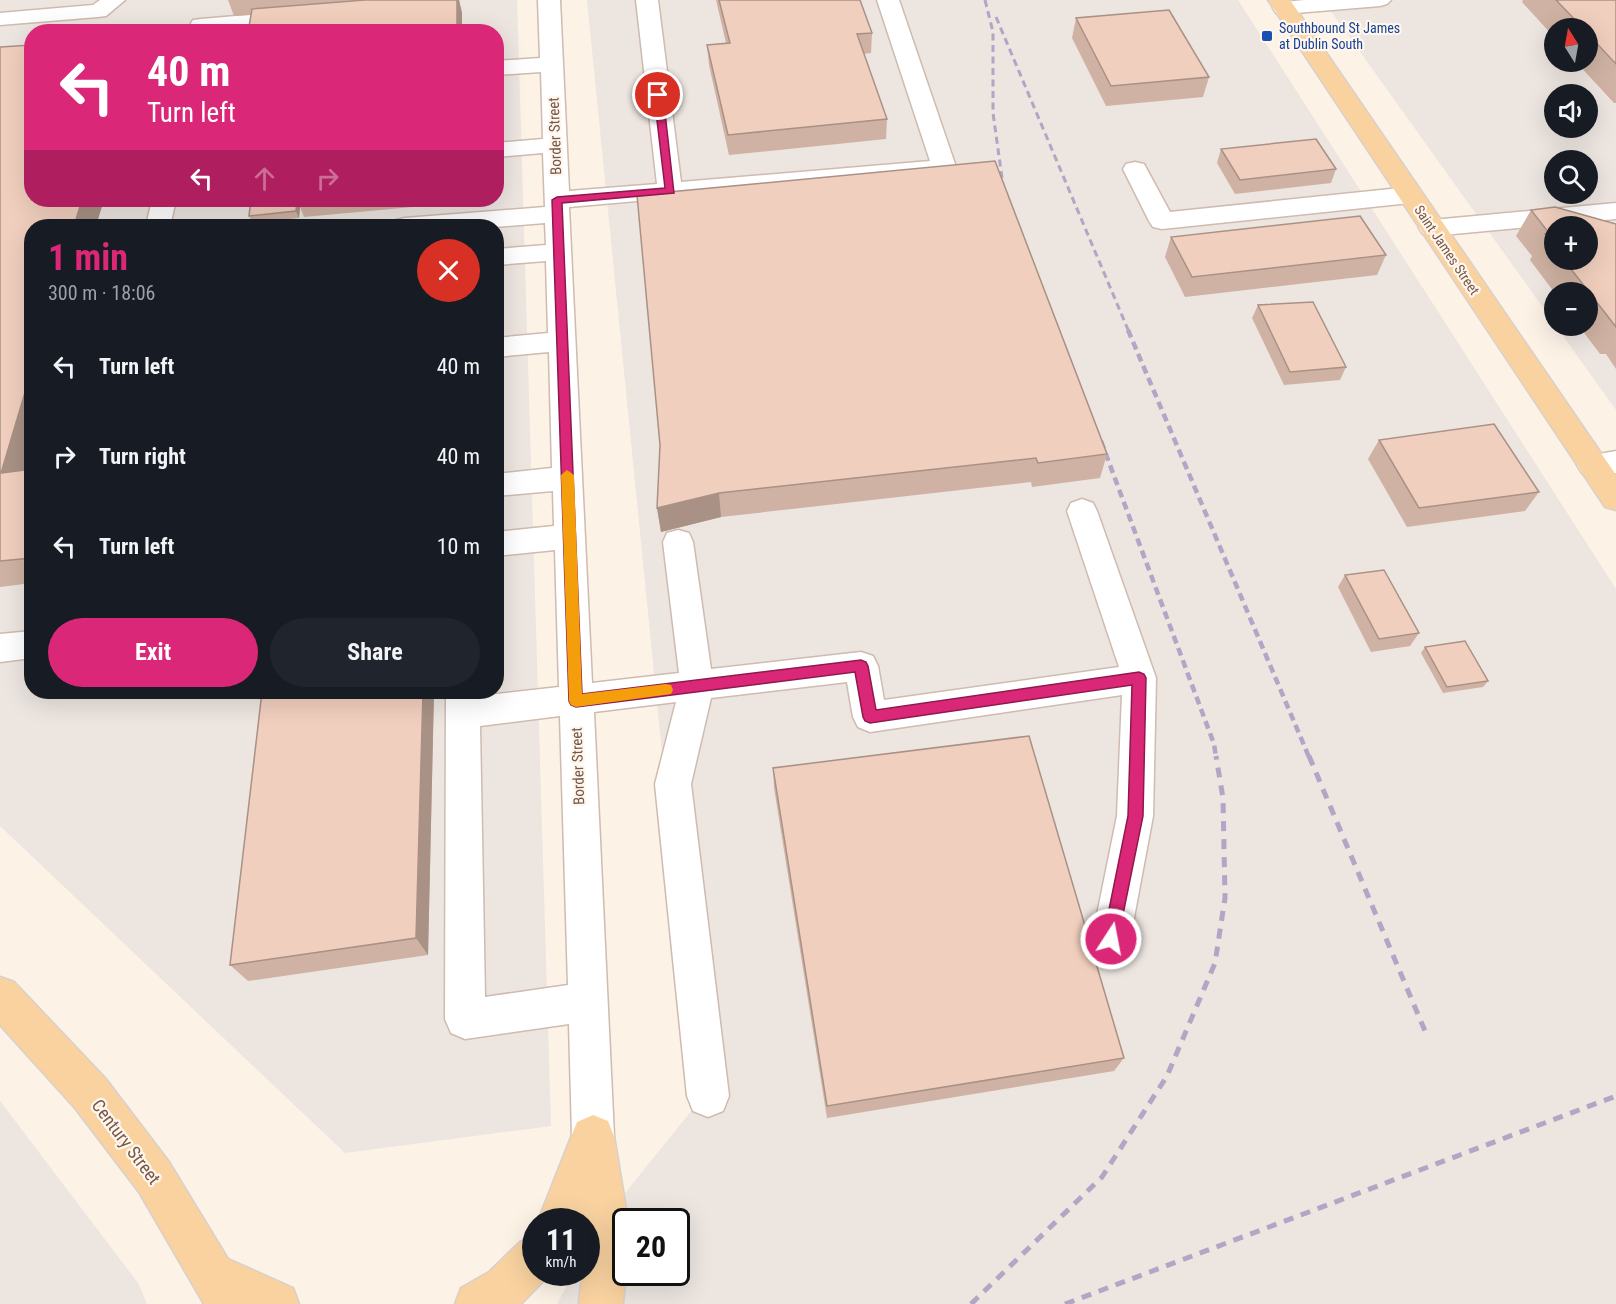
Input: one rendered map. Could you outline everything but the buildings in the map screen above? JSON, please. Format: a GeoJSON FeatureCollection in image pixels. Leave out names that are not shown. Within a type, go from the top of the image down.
{"type":"FeatureCollection","features":[{"type":"Feature","properties":{"kind":"main road","name":"Saint James Street"},"geometry":{"type":"LineString","coordinates":[[1281,4],[1432,228],[1604,463],[1616,499]]}},
{"type":"Feature","properties":{"kind":"main road","name":"Century Street"},"geometry":{"type":"LineString","coordinates":[[0,996],[97,1102],[154,1177],[221,1290]]}},
{"type":"Feature","properties":{"kind":"main road"},"geometry":{"type":"LineString","coordinates":[[565,1208],[593,1136]]}},
{"type":"Feature","properties":{"kind":"main road"},"geometry":{"type":"LineString","coordinates":[[593,1136],[608,1230],[601,1304]]}},
{"type":"Feature","properties":{"kind":"main road"},"geometry":{"type":"LineString","coordinates":[[477,1304],[505,1288],[522,1272]]}},
{"type":"Feature","properties":{"kind":"main road"},"geometry":{"type":"LineString","coordinates":[[221,1290],[277,1304]]}},
{"type":"Feature","properties":{"kind":"street"},"geometry":{"type":"LineString","coordinates":[[0,19],[40,8],[98,11],[114,0]]}},
{"type":"Feature","properties":{"kind":"street"},"geometry":{"type":"LineString","coordinates":[[201,24],[208,0]]}},
{"type":"Feature","properties":{"kind":"street","name":"Border Street"},"geometry":{"type":"LineString","coordinates":[[549,0],[593,1136]]}},
{"type":"Feature","properties":{"kind":"street"},"geometry":{"type":"LineString","coordinates":[[647,0],[670,190]]}},
{"type":"Feature","properties":{"kind":"street"},"geometry":{"type":"LineString","coordinates":[[461,219],[670,190],[944,167],[888,0]]}},
{"type":"Feature","properties":{"kind":"street"},"geometry":{"type":"LineString","coordinates":[[1281,4],[1380,0]]}},
{"type":"Feature","properties":{"kind":"street"},"geometry":{"type":"LineString","coordinates":[[236,24],[308,16]]}},
{"type":"Feature","properties":{"kind":"street"},"geometry":{"type":"LineString","coordinates":[[504,67],[552,63]]}},
{"type":"Feature","properties":{"kind":"street"},"geometry":{"type":"LineString","coordinates":[[504,149],[555,145]]}},
{"type":"Feature","properties":{"kind":"street"},"geometry":{"type":"LineString","coordinates":[[1135,169],[1162,221],[1410,195]]}},
{"type":"Feature","properties":{"kind":"street"},"geometry":{"type":"LineString","coordinates":[[1432,228],[1616,211]]}},
{"type":"Feature","properties":{"kind":"street"},"geometry":{"type":"LineString","coordinates":[[504,256],[559,252]]}},
{"type":"Feature","properties":{"kind":"street"},"geometry":{"type":"LineString","coordinates":[[504,347],[562,341]]}},
{"type":"Feature","properties":{"kind":"street"},"geometry":{"type":"LineString","coordinates":[[504,484],[568,478]]}},
{"type":"Feature","properties":{"kind":"street"},"geometry":{"type":"LineString","coordinates":[[1082,511],[1139,678],[1135,816],[1111,939]]}},
{"type":"Feature","properties":{"kind":"street"},"geometry":{"type":"LineString","coordinates":[[504,543],[570,537]]}},
{"type":"Feature","properties":{"kind":"street"},"geometry":{"type":"LineString","coordinates":[[678,542],[697,686],[673,784],[708,1096]]}},
{"type":"Feature","properties":{"kind":"street"},"geometry":{"type":"LineString","coordinates":[[0,648],[24,645]]}},
{"type":"Feature","properties":{"kind":"street"},"geometry":{"type":"LineString","coordinates":[[587,1002],[465,1019],[463,703],[576,701],[861,666],[870,717],[1139,678]]}},
{"type":"Feature","properties":{"kind":"shaded area"},"geometry":{"type":"Polygon","coordinates":[[[0,0],[517,0],[551,1126],[345,1153],[0,826],[0,0]]]}},
{"type":"Feature","properties":{"kind":"shaded area"},"geometry":{"type":"Polygon","coordinates":[[[587,0],[1238,0],[1616,589],[1616,1304],[557,1304],[567,1286],[600,1286],[600,1224],[612,1209],[612,1286],[690,1286],[690,1208],[613,1208],[697,1104],[587,0]]]}},
{"type":"Feature","properties":{"kind":"shaded area"},"geometry":{"type":"Polygon","coordinates":[[[1323,0],[1616,0],[1616,410],[1563,336],[1598,336],[1598,282],[1544,282],[1544,309],[1323,0]]]}},
{"type":"Feature","properties":{"kind":"shaded area"},"geometry":{"type":"Polygon","coordinates":[[[0,1101],[138,1283],[147,1304],[0,1304],[0,1101]]]}},
{"type":"Feature","properties":{"kind":"railway"},"geometry":{"type":"LineString","coordinates":[[985,0],[993,32],[993,113],[1003,185],[1007,195]]}},
{"type":"Feature","properties":{"kind":"railway"},"geometry":{"type":"LineString","coordinates":[[996,17],[1129,332]]}},
{"type":"Feature","properties":{"kind":"railway"},"geometry":{"type":"LineString","coordinates":[[1128,330],[1309,757]]}},
{"type":"Feature","properties":{"kind":"railway"},"geometry":{"type":"LineString","coordinates":[[1101,441],[1214,744],[1216,757]]}},
{"type":"Feature","properties":{"kind":"railway"},"geometry":{"type":"LineString","coordinates":[[971,1304],[1102,1177],[1167,1076],[1215,963],[1225,898],[1223,798],[1216,756]]}},
{"type":"Feature","properties":{"kind":"railway"},"geometry":{"type":"LineString","coordinates":[[1309,756],[1425,1031]]}},
{"type":"Feature","properties":{"kind":"railway"},"geometry":{"type":"LineString","coordinates":[[1065,1304],[1616,1096]]}},
{"type":"Feature","properties":{"kind":"slow traffic"},"geometry":{"type":"LineString","coordinates":[[567,475],[576,701],[666,690]]}},
{"type":"Feature","properties":{"kind":"place","name":"Southbound St James at Dublin South"},"geometry":{"type":"Point","coordinates":[1267,36]}},
{"type":"Feature","properties":{"kind":"route"},"geometry":{"type":"LineString","coordinates":[[658,95],[670,190],[557,200],[576,701],[861,666],[870,717],[1139,678],[1135,816],[1111,939]]}}]}
